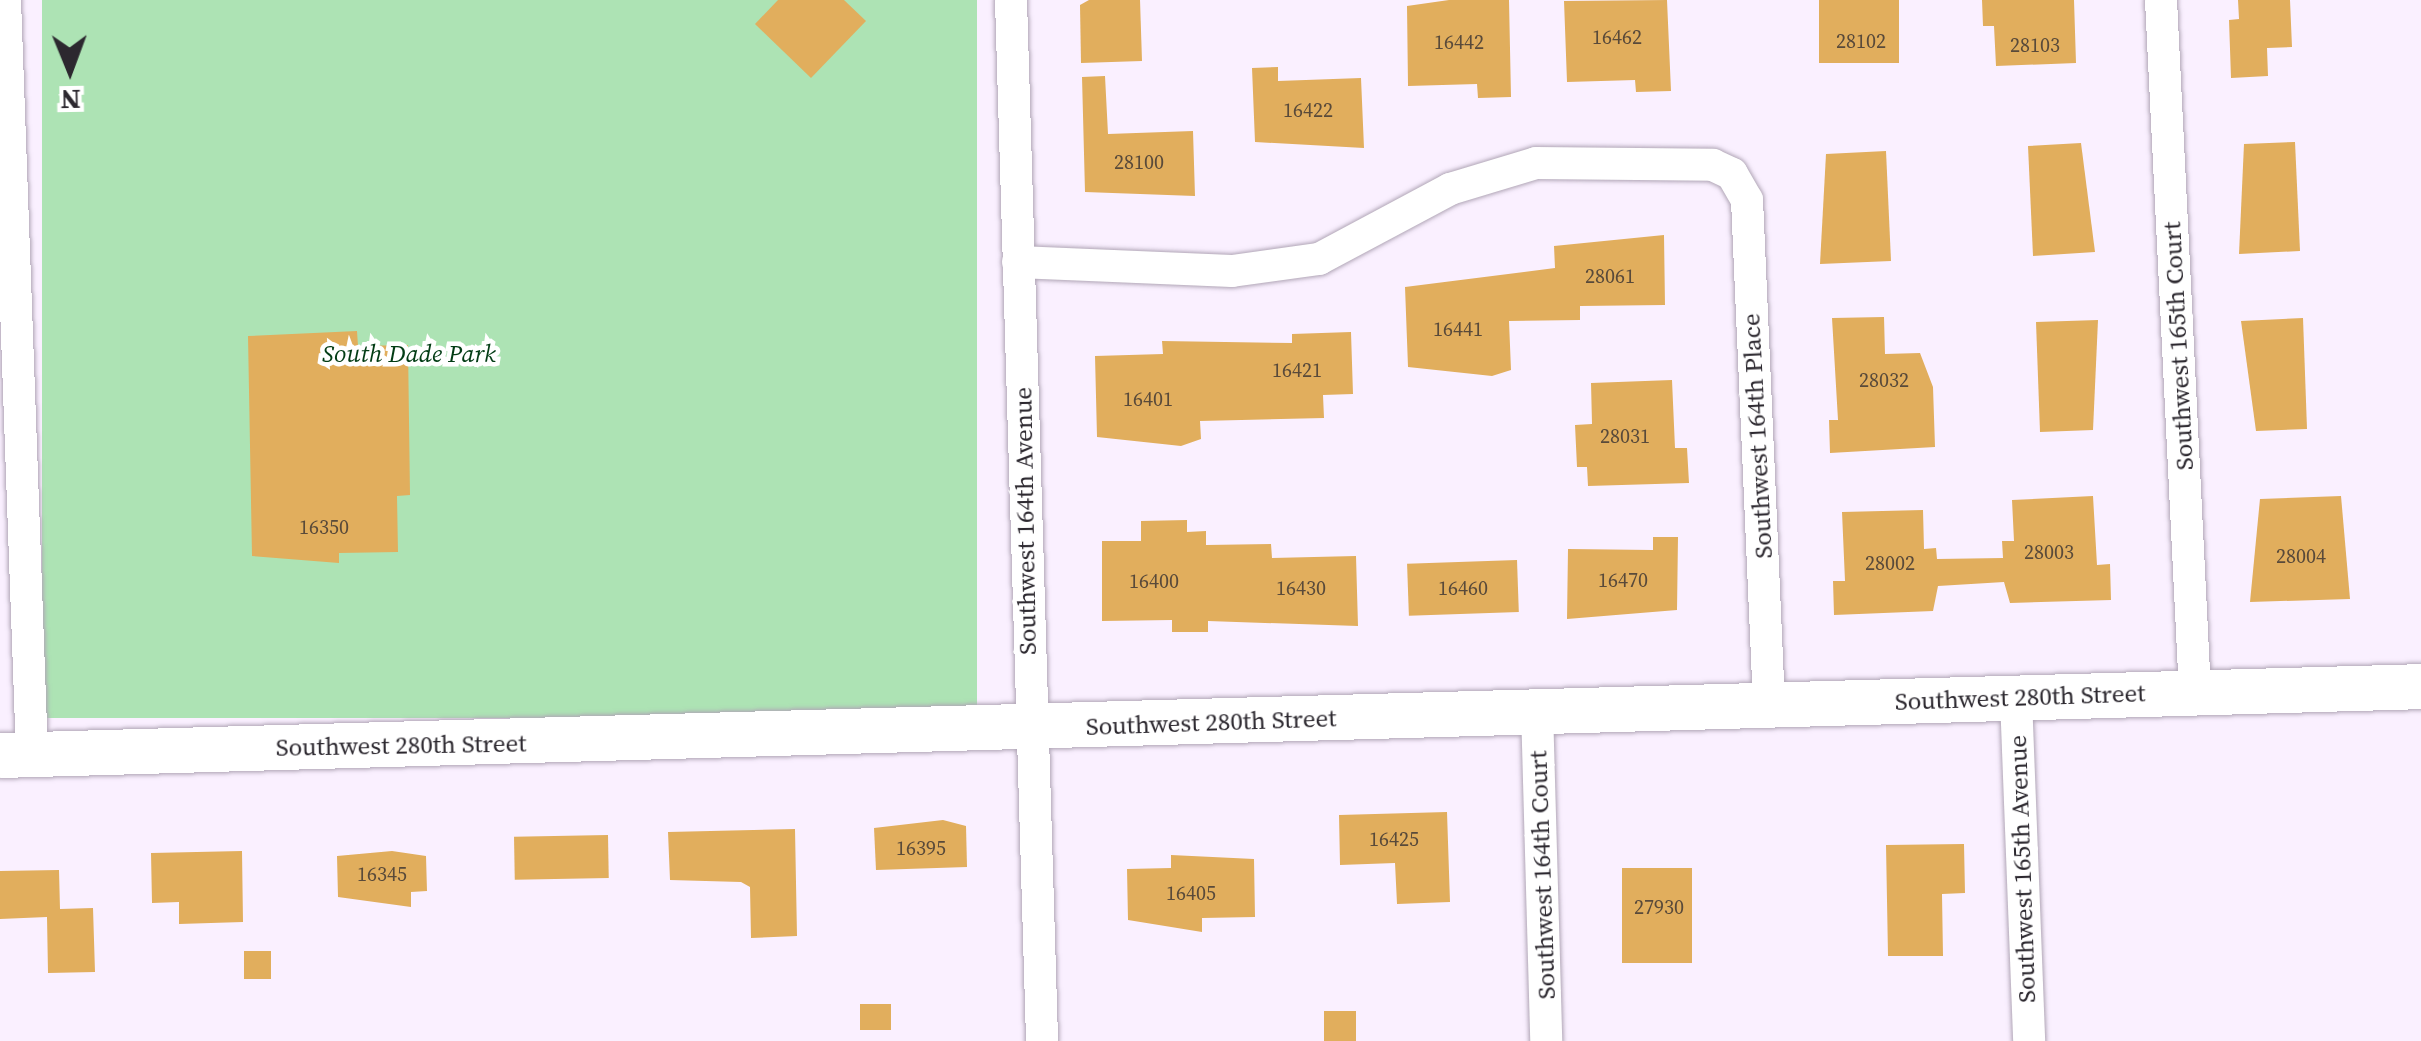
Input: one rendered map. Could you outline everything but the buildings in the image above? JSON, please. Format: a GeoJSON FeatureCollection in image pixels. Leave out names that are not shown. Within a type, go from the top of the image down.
{"type":"FeatureCollection","features":[{"type":"Feature","properties":{"kind":"street"},"geometry":{"type":"LineString","coordinates":[[5,0],[16,754]]}},
{"type":"Feature","properties":{"kind":"street","name":"Southwest 164th Avenue"},"geometry":{"type":"LineString","coordinates":[[1010,0],[1042,1041]]}},
{"type":"Feature","properties":{"kind":"street","name":"Southwest 165th Court"},"geometry":{"type":"LineString","coordinates":[[2161,0],[2196,692]]}},
{"type":"Feature","properties":{"kind":"street","name":"Southwest 164th Place"},"geometry":{"type":"LineString","coordinates":[[1018,262],[1232,271],[1319,259],[1450,189],[1536,163],[1714,165],[1732,174],[1747,200],[1769,704]]}},
{"type":"Feature","properties":{"kind":"street","name":"Southwest 280th Street"},"geometry":{"type":"LineString","coordinates":[[16,754],[1030,730],[1537,710],[2421,686]]}},
{"type":"Feature","properties":{"kind":"street","name":"Southwest 165th Avenue"},"geometry":{"type":"LineString","coordinates":[[2016,698],[2029,1041]]}},
{"type":"Feature","properties":{"kind":"street","name":"Southwest 164th Court"},"geometry":{"type":"LineString","coordinates":[[1537,710],[1546,1041]]}},
{"type":"Feature","properties":{"kind":"green space","name":"South Dade Park"},"geometry":{"type":"Polygon","coordinates":[[[42,0],[977,0],[977,718],[42,718],[42,0]]]}}]}
